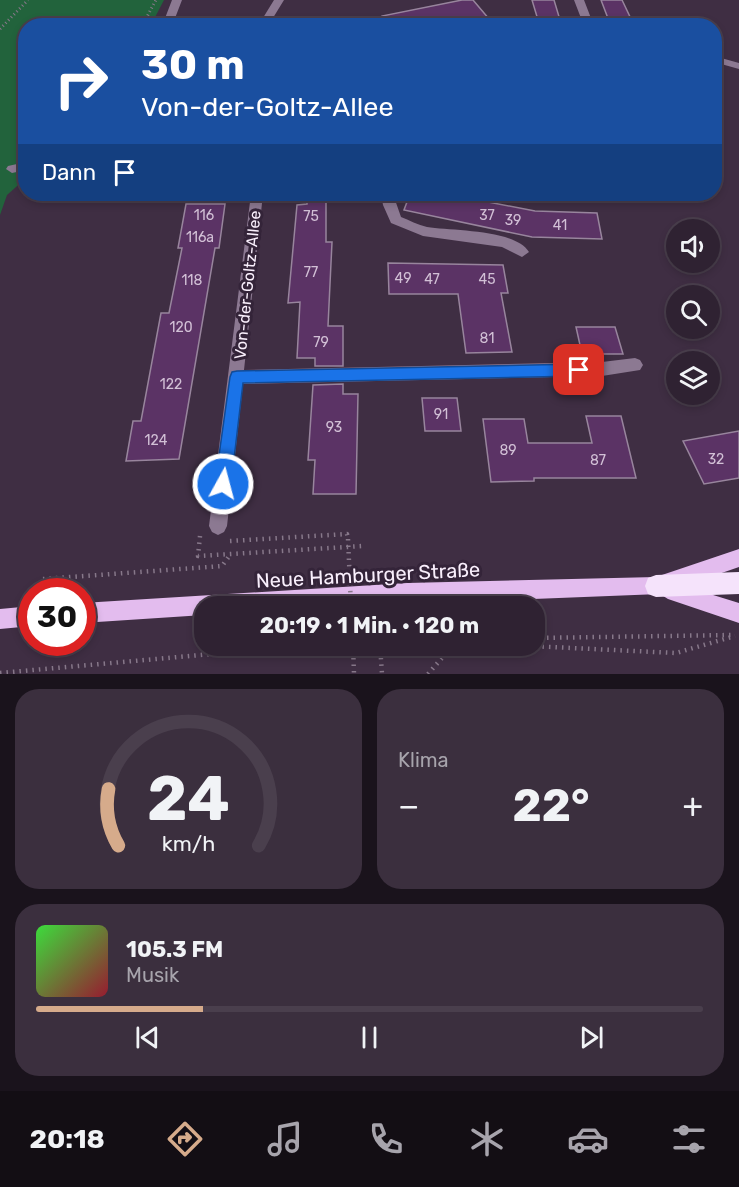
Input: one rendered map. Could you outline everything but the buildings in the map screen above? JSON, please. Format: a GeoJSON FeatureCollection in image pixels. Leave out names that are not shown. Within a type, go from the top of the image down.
{"type":"FeatureCollection","features":[{"type":"Feature","properties":{"kind":"highway"},"geometry":{"type":"LineString","coordinates":[[656,586],[739,583]]}},
{"type":"Feature","properties":{"kind":"main road","name":"Neue Hamburger Straße"},"geometry":{"type":"LineString","coordinates":[[96,612],[407,593],[656,586],[739,558]]}},
{"type":"Feature","properties":{"kind":"main road","name":"Neue Hamburger Straße"},"geometry":{"type":"LineString","coordinates":[[656,586],[739,613]]}},
{"type":"Feature","properties":{"kind":"main road"},"geometry":{"type":"LineString","coordinates":[[0,619],[18,617]]}},
{"type":"Feature","properties":{"kind":"street"},"geometry":{"type":"LineString","coordinates":[[170,18],[177,0]]}},
{"type":"Feature","properties":{"kind":"street"},"geometry":{"type":"LineString","coordinates":[[268,18],[279,0]]}},
{"type":"Feature","properties":{"kind":"street"},"geometry":{"type":"LineString","coordinates":[[579,0],[586,18]]}},
{"type":"Feature","properties":{"kind":"street"},"geometry":{"type":"LineString","coordinates":[[722,61],[739,66]]}},
{"type":"Feature","properties":{"kind":"street"},"geometry":{"type":"LineString","coordinates":[[12,169],[18,168]]}},
{"type":"Feature","properties":{"kind":"street","name":"Von-der-Goltz-Allee"},"geometry":{"type":"LineString","coordinates":[[218,526],[256,201]]}},
{"type":"Feature","properties":{"kind":"street"},"geometry":{"type":"LineString","coordinates":[[388,201],[396,220],[423,231],[505,242],[522,252]]}},
{"type":"Feature","properties":{"kind":"street","name":"Von-der-Goltz-Allee"},"geometry":{"type":"LineString","coordinates":[[237,377],[602,369],[635,365]]}},
{"type":"Feature","properties":{"kind":"path"},"geometry":{"type":"LineString","coordinates":[[0,29],[28,0]]}},
{"type":"Feature","properties":{"kind":"path"},"geometry":{"type":"LineString","coordinates":[[146,18],[156,0]]}},
{"type":"Feature","properties":{"kind":"path"},"geometry":{"type":"LineString","coordinates":[[218,526],[217,542],[348,534],[351,596]]}},
{"type":"Feature","properties":{"kind":"path"},"geometry":{"type":"LineString","coordinates":[[199,545],[198,556],[363,546]]}},
{"type":"Feature","properties":{"kind":"path"},"geometry":{"type":"LineString","coordinates":[[57,578],[222,566],[230,555]]}},
{"type":"Feature","properties":{"kind":"path"},"geometry":{"type":"LineString","coordinates":[[545,638],[739,635]]}},
{"type":"Feature","properties":{"kind":"path"},"geometry":{"type":"LineString","coordinates":[[545,647],[676,653],[739,635]]}},
{"type":"Feature","properties":{"kind":"path"},"geometry":{"type":"LineString","coordinates":[[0,673],[49,666],[194,654]]}},
{"type":"Feature","properties":{"kind":"path"},"geometry":{"type":"LineString","coordinates":[[354,656],[354,674]]}},
{"type":"Feature","properties":{"kind":"path"},"geometry":{"type":"LineString","coordinates":[[381,656],[382,674]]}},
{"type":"Feature","properties":{"kind":"path"},"geometry":{"type":"LineString","coordinates":[[428,674],[444,656]]}},
{"type":"Feature","properties":{"kind":"green space"},"geometry":{"type":"Polygon","coordinates":[[[0,0],[164,0],[155,18],[18,18],[18,185],[7,195],[0,215],[0,0]]]}},
{"type":"Feature","properties":{"kind":"route"},"geometry":{"type":"LineString","coordinates":[[223,484],[237,377],[579,370]]}}]}
